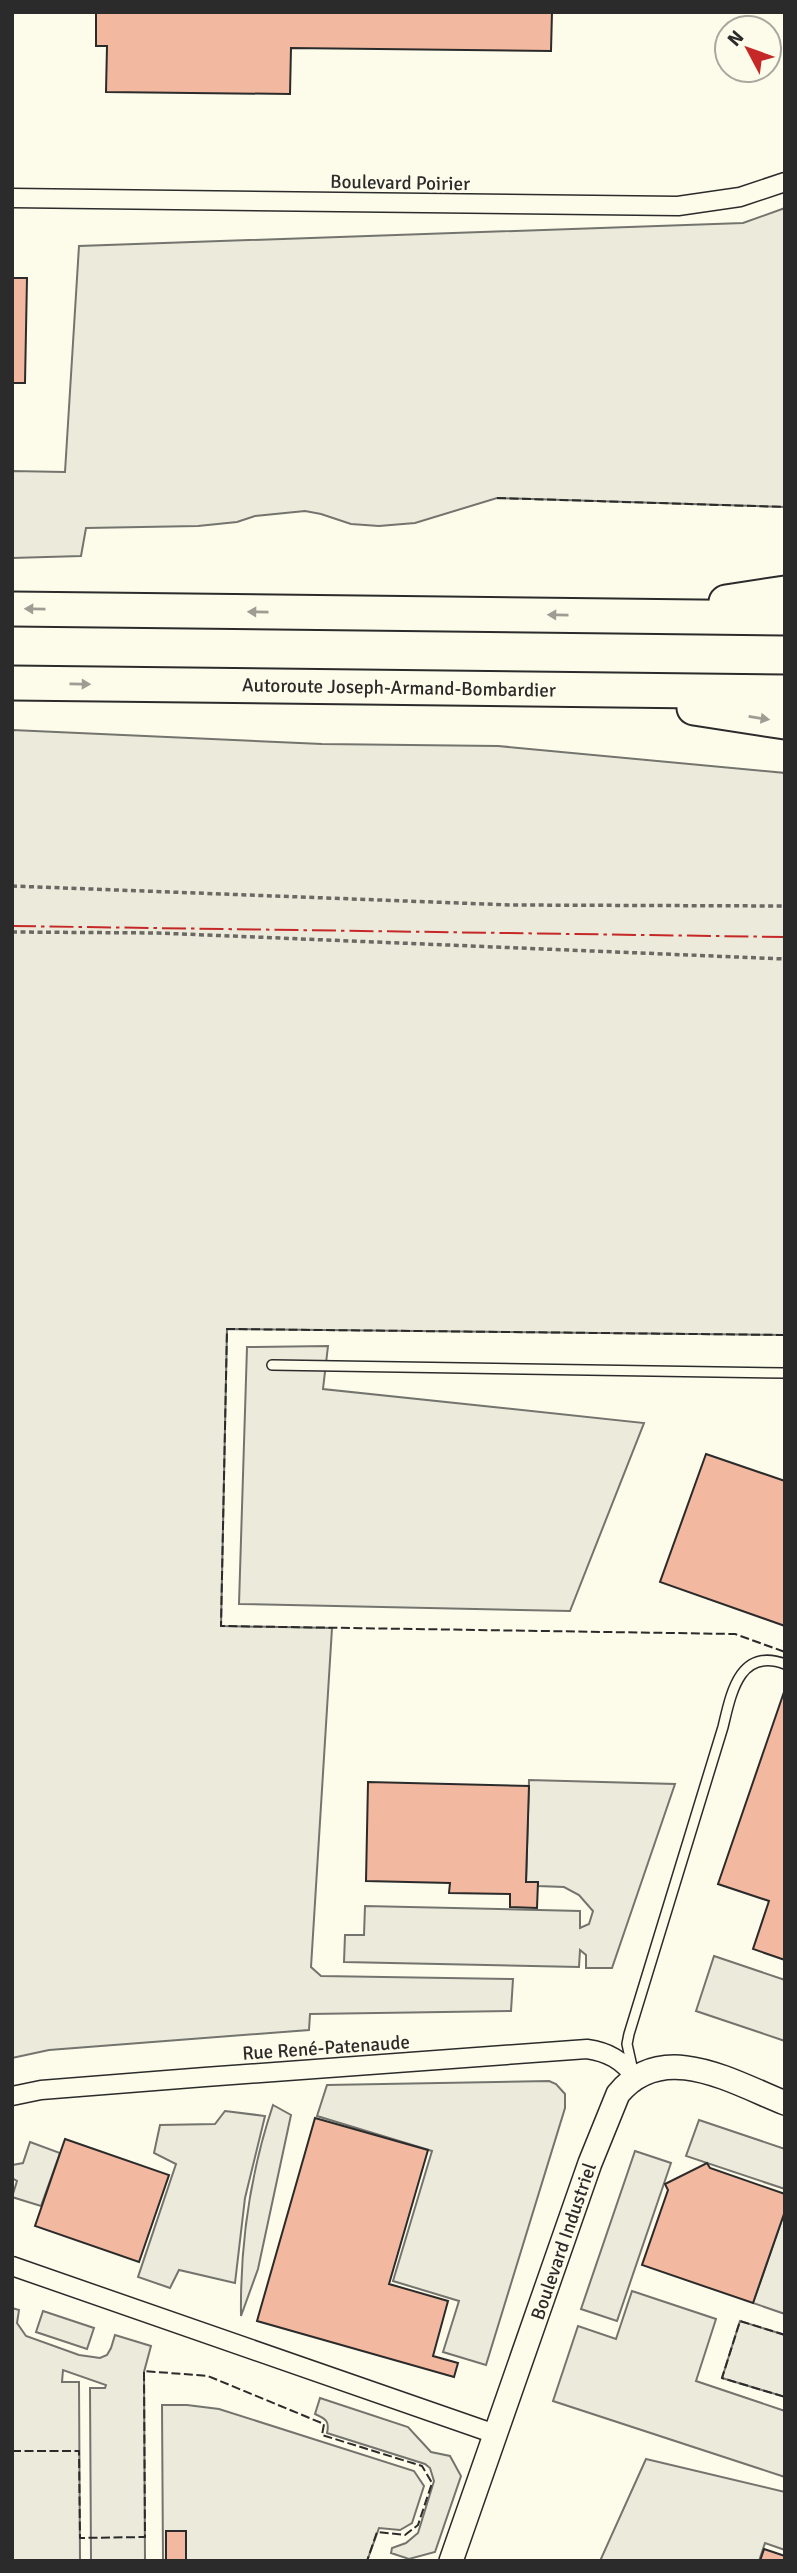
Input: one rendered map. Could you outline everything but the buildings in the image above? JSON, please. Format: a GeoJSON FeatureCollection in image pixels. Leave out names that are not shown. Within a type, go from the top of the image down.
{"type":"FeatureCollection","features":[{"type":"Feature","properties":{"kind":"highway"},"geometry":{"type":"LineString","coordinates":[[626,616],[785,593]]}},
{"type":"Feature","properties":{"kind":"highway"},"geometry":{"type":"LineString","coordinates":[[12,609],[785,618]]}},
{"type":"Feature","properties":{"kind":"highway","name":"Autoroute Joseph-Armand-Bombardier"},"geometry":{"type":"LineString","coordinates":[[12,683],[785,692]]}},
{"type":"Feature","properties":{"kind":"highway"},"geometry":{"type":"LineString","coordinates":[[570,690],[785,722]]}},
{"type":"Feature","properties":{"kind":"street","name":"Boulevard Poirier"},"geometry":{"type":"LineString","coordinates":[[12,198],[678,206],[740,197],[785,183]]}},
{"type":"Feature","properties":{"kind":"street","name":"Rue René-Patenaude"},"geometry":{"type":"LineString","coordinates":[[12,2096],[41,2090],[151,2081],[587,2049],[610,2054],[635,2077]]}},
{"type":"Feature","properties":{"kind":"street"},"geometry":{"type":"LineString","coordinates":[[635,2077],[661,2067],[687,2067],[785,2102]]}},
{"type":"Feature","properties":{"kind":"street","name":"Boulevard Industriel"},"geometry":{"type":"LineString","coordinates":[[451,2561],[612,2105],[625,2085],[635,2077]]}},
{"type":"Feature","properties":{"kind":"street"},"geometry":{"type":"LineString","coordinates":[[12,2266],[495,2434]]}},
{"type":"Feature","properties":{"kind":"lane"},"geometry":{"type":"LineString","coordinates":[[272,1365],[785,1373]]}},
{"type":"Feature","properties":{"kind":"lane"},"geometry":{"type":"LineString","coordinates":[[635,2077],[628,2044],[629,2034],[732,1691],[748,1667],[759,1661],[774,1660],[785,1664]]}},
{"type":"Feature","properties":{"kind":"path"},"geometry":{"type":"LineString","coordinates":[[12,886],[498,904],[785,906]]}},
{"type":"Feature","properties":{"kind":"path"},"geometry":{"type":"LineString","coordinates":[[12,932],[158,933],[785,959]]}},
{"type":"Feature","properties":{"kind":"shaded area"},"geometry":{"type":"Polygon","coordinates":[[[785,208],[785,507],[497,498],[415,523],[379,526],[351,524],[305,511],[198,526],[86,528],[81,556],[12,558],[12,471],[65,472],[79,246],[743,223],[785,208]]]}},
{"type":"Feature","properties":{"kind":"shaded area"},"geometry":{"type":"Polygon","coordinates":[[[12,730],[322,744],[498,746],[785,773],[785,1335],[227,1329],[221,1626],[332,1628],[311,1967],[321,1976],[513,1979],[511,2011],[310,2014],[309,2030],[49,2050],[12,2058],[12,730]]]}},
{"type":"Feature","properties":{"kind":"shaded area"},"geometry":{"type":"Polygon","coordinates":[[[328,1346],[323,1389],[644,1423],[570,1611],[239,1604],[247,1347],[328,1346]]]}},
{"type":"Feature","properties":{"kind":"shaded area"},"geometry":{"type":"Polygon","coordinates":[[[529,1780],[675,1784],[612,1968],[586,1968],[586,1955],[580,1950],[579,1967],[344,1962],[345,1935],[364,1935],[365,1906],[580,1911],[580,1928],[589,1924],[593,1911],[579,1895],[564,1887],[538,1886],[538,1882],[526,1882],[529,1780]]]}},
{"type":"Feature","properties":{"kind":"shaded area"},"geometry":{"type":"Polygon","coordinates":[[[714,1956],[785,1980],[785,2041],[696,2011],[714,1956]]]}},
{"type":"Feature","properties":{"kind":"shaded area"},"geometry":{"type":"Polygon","coordinates":[[[549,2081],[565,2094],[565,2108],[486,2365],[443,2352],[459,2301],[393,2281],[432,2151],[317,2116],[327,2085],[549,2081]]]}},
{"type":"Feature","properties":{"kind":"shaded area"},"geometry":{"type":"Polygon","coordinates":[[[273,2105],[291,2115],[258,2269],[241,2316],[242,2262],[248,2209],[258,2157],[273,2105]]]}},
{"type":"Feature","properties":{"kind":"shaded area"},"geometry":{"type":"Polygon","coordinates":[[[225,2111],[265,2116],[245,2198],[235,2283],[179,2270],[170,2288],[138,2277],[176,2164],[154,2153],[160,2125],[215,2124],[225,2111]]]}},
{"type":"Feature","properties":{"kind":"shaded area"},"geometry":{"type":"Polygon","coordinates":[[[699,2120],[785,2149],[785,2189],[686,2156],[699,2120]]]}},
{"type":"Feature","properties":{"kind":"shaded area"},"geometry":{"type":"Polygon","coordinates":[[[30,2142],[60,2153],[41,2206],[12,2197],[17,2181],[12,2178],[12,2165],[23,2163],[30,2142]]]}},
{"type":"Feature","properties":{"kind":"shaded area"},"geometry":{"type":"Polygon","coordinates":[[[635,2151],[671,2163],[617,2321],[581,2309],[635,2151]]]}},
{"type":"Feature","properties":{"kind":"shaded area"},"geometry":{"type":"Polygon","coordinates":[[[785,2211],[785,2314],[753,2303],[785,2211]]]}},
{"type":"Feature","properties":{"kind":"shaded area"},"geometry":{"type":"Polygon","coordinates":[[[632,2291],[716,2319],[696,2381],[785,2411],[785,2477],[553,2401],[578,2326],[616,2339],[632,2291]]]}},
{"type":"Feature","properties":{"kind":"shaded area"},"geometry":{"type":"Polygon","coordinates":[[[12,2308],[19,2310],[17,2323],[26,2336],[79,2355],[100,2358],[107,2355],[115,2335],[151,2346],[144,2372],[145,2561],[91,2561],[90,2388],[105,2388],[106,2385],[63,2370],[62,2382],[79,2382],[80,2561],[12,2561],[12,2308]]]}},
{"type":"Feature","properties":{"kind":"shaded area"},"geometry":{"type":"Polygon","coordinates":[[[43,2311],[94,2328],[87,2349],[36,2332],[43,2311]]]}},
{"type":"Feature","properties":{"kind":"shaded area"},"geometry":{"type":"Polygon","coordinates":[[[740,2321],[785,2335],[785,2397],[722,2378],[740,2321]]]}},
{"type":"Feature","properties":{"kind":"shaded area"},"geometry":{"type":"Polygon","coordinates":[[[320,2398],[408,2427],[431,2452],[450,2456],[461,2476],[435,2552],[409,2559],[391,2553],[392,2548],[406,2543],[418,2533],[434,2481],[430,2468],[425,2464],[327,2433],[326,2420],[315,2414],[320,2398]]]}},
{"type":"Feature","properties":{"kind":"shaded area"},"geometry":{"type":"Polygon","coordinates":[[[162,2405],[219,2409],[414,2471],[424,2486],[412,2523],[400,2530],[379,2528],[367,2561],[163,2561],[162,2405]]]}},
{"type":"Feature","properties":{"kind":"shaded area"},"geometry":{"type":"Polygon","coordinates":[[[646,2459],[785,2492],[785,2550],[765,2543],[759,2561],[600,2561],[646,2459]]]}},
{"type":"Feature","properties":{"kind":"fence"},"geometry":{"type":"LineString","coordinates":[[497,498],[785,507]]}},
{"type":"Feature","properties":{"kind":"fence"},"geometry":{"type":"LineString","coordinates":[[785,1335],[227,1329],[221,1626],[735,1634],[785,1652]]}},
{"type":"Feature","properties":{"kind":"fence"},"geometry":{"type":"LineString","coordinates":[[785,2335],[740,2321],[722,2378],[785,2397]]}},
{"type":"Feature","properties":{"kind":"fence"},"geometry":{"type":"LineString","coordinates":[[12,2451],[79,2451],[80,2538],[145,2537],[144,2371],[208,2376],[324,2424],[322,2435],[422,2466],[432,2483],[418,2525],[405,2535],[377,2532],[367,2561]]}},
{"type":"Feature","properties":{"kind":"power"},"geometry":{"type":"LineString","coordinates":[[12,926],[785,937]]}}]}
